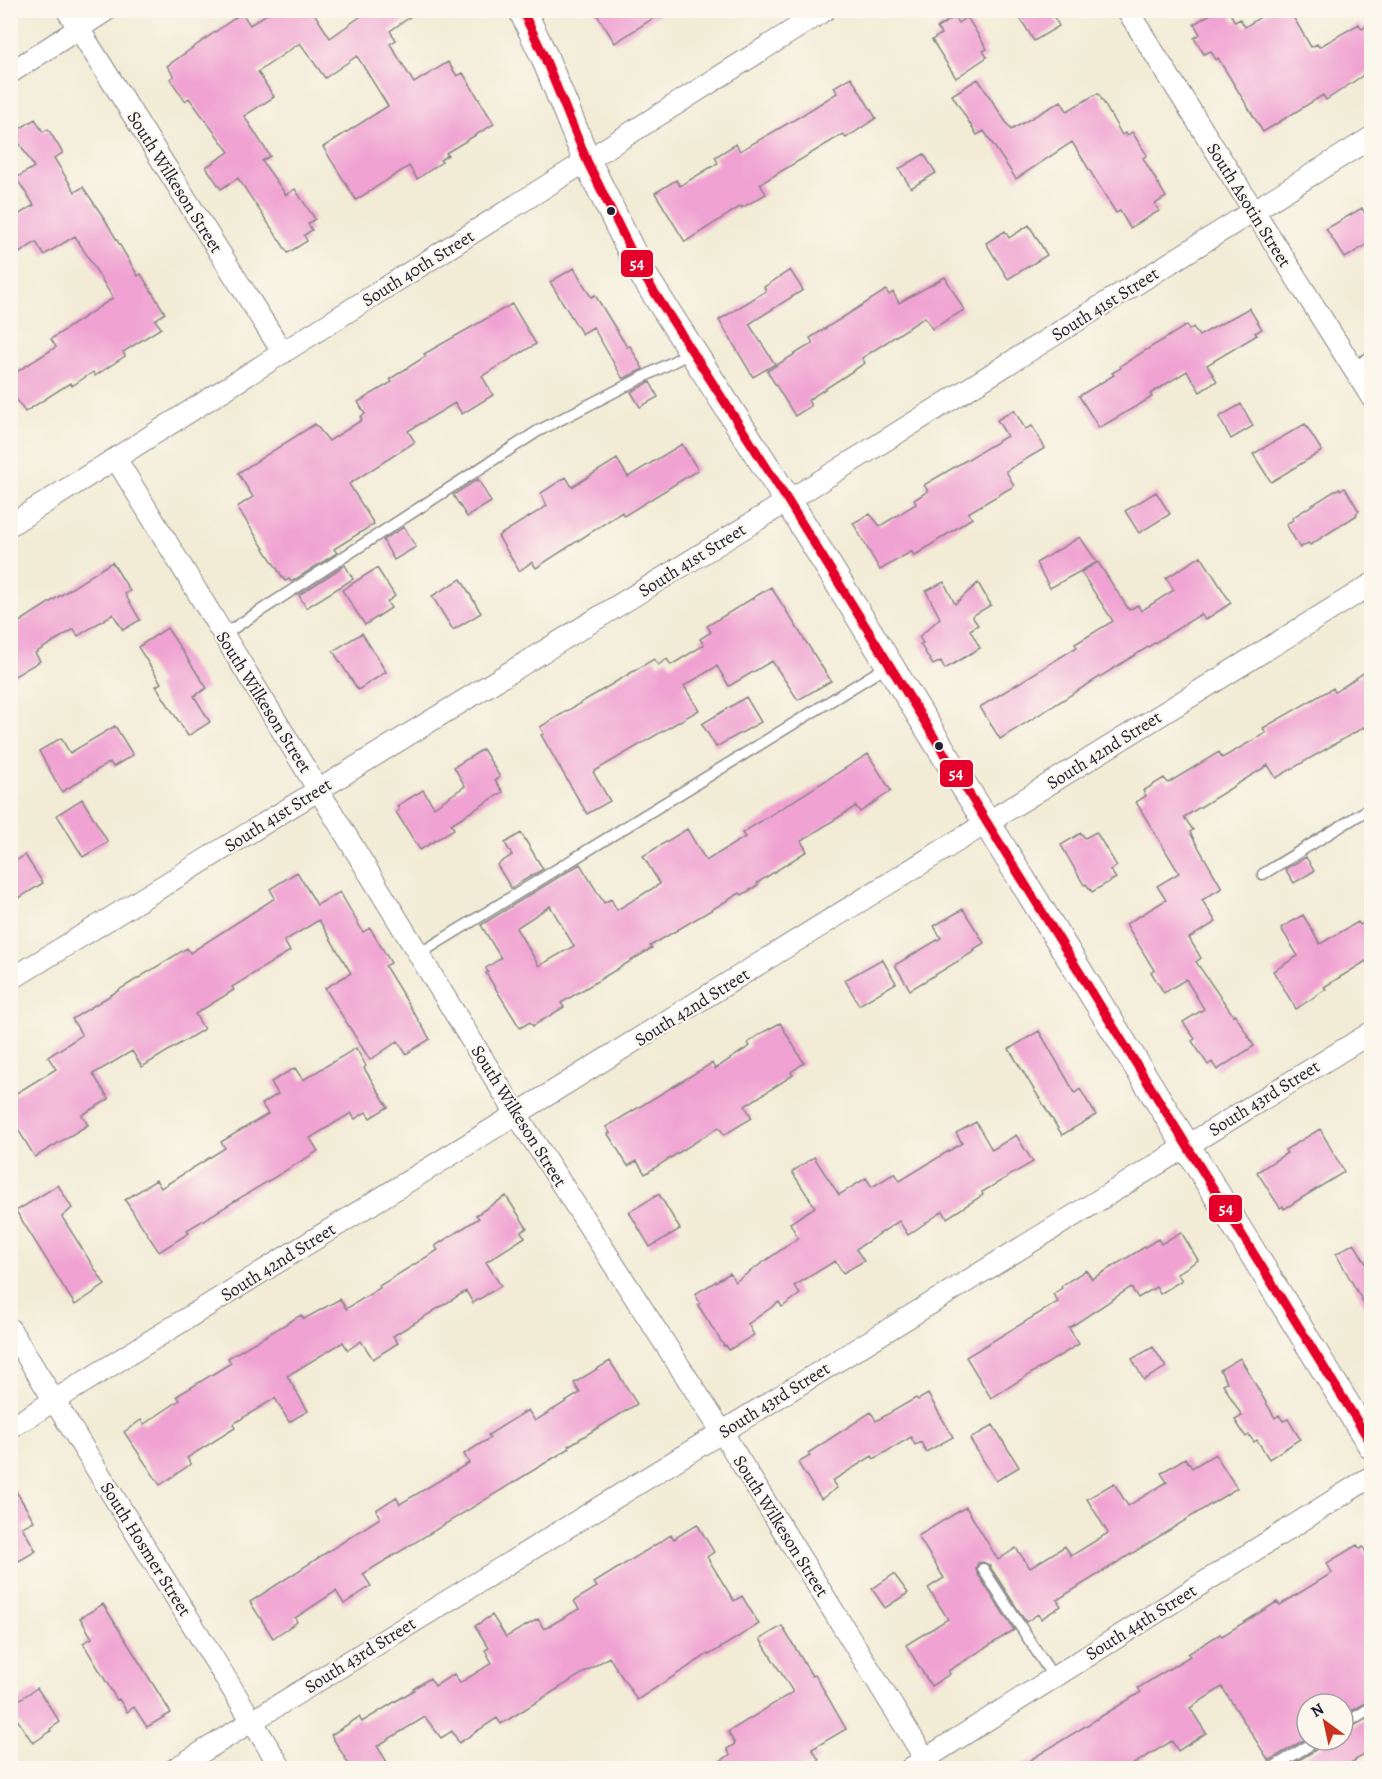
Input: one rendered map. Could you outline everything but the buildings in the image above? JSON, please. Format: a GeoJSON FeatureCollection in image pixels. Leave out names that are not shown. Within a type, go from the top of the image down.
{"type":"FeatureCollection","features":[{"type":"Feature","properties":{"kind":"street","name":"South Wilkeson Street"},"geometry":{"type":"LineString","coordinates":[[67,10],[283,353]]}},
{"type":"Feature","properties":{"kind":"street"},"geometry":{"type":"LineString","coordinates":[[10,72],[107,10]]}},
{"type":"Feature","properties":{"kind":"street"},"geometry":{"type":"LineString","coordinates":[[522,10],[544,56],[586,161],[642,273],[788,501],[1371,1446]]}},
{"type":"Feature","properties":{"kind":"street","name":"South 40th Street"},"geometry":{"type":"LineString","coordinates":[[10,525],[825,10]]}},
{"type":"Feature","properties":{"kind":"street","name":"South Asotin Street"},"geometry":{"type":"LineString","coordinates":[[1127,10],[1371,398]]}},
{"type":"Feature","properties":{"kind":"street","name":"South 41st Street"},"geometry":{"type":"LineString","coordinates":[[10,981],[788,501],[1371,137]]}},
{"type":"Feature","properties":{"kind":"street","name":"South Wilkeson Street"},"geometry":{"type":"LineString","coordinates":[[116,459],[517,1115],[722,1432],[922,1765]]}},
{"type":"Feature","properties":{"kind":"street","name":"South 42nd Street"},"geometry":{"type":"LineString","coordinates":[[10,1428],[1371,584]]}},
{"type":"Feature","properties":{"kind":"street","name":"South 43rd Street"},"geometry":{"type":"LineString","coordinates":[[176,1768],[1371,1032]]}},
{"type":"Feature","properties":{"kind":"street","name":"South Hosmer Street"},"geometry":{"type":"LineString","coordinates":[[10,1329],[282,1768]]}},
{"type":"Feature","properties":{"kind":"street","name":"South 44th Street"},"geometry":{"type":"LineString","coordinates":[[922,1765],[1054,1677],[1371,1476]]}},
{"type":"Feature","properties":{"kind":"lane"},"geometry":{"type":"LineString","coordinates":[[223,634],[538,431],[692,352]]}},
{"type":"Feature","properties":{"kind":"lane"},"geometry":{"type":"LineString","coordinates":[[1352,368],[1371,356]]}},
{"type":"Feature","properties":{"kind":"lane"},"geometry":{"type":"LineString","coordinates":[[419,954],[889,665]]}},
{"type":"Feature","properties":{"kind":"lane"},"geometry":{"type":"LineString","coordinates":[[1263,874],[1371,807]]}},
{"type":"Feature","properties":{"kind":"lane"},"geometry":{"type":"LineString","coordinates":[[983,1569],[1054,1677]]}},
{"type":"Feature","properties":{"kind":"lane"},"geometry":{"type":"LineString","coordinates":[[1355,1717],[1371,1707]]}},
{"type":"Feature","properties":{"kind":"lane"},"geometry":{"type":"LineString","coordinates":[[1272,1768],[1298,1752]]}},
{"type":"Feature","properties":{"kind":"transit line","name":"54"},"geometry":{"type":"LineString","coordinates":[[522,10],[544,56],[587,161],[642,273],[788,501],[1372,1445]]}}]}
